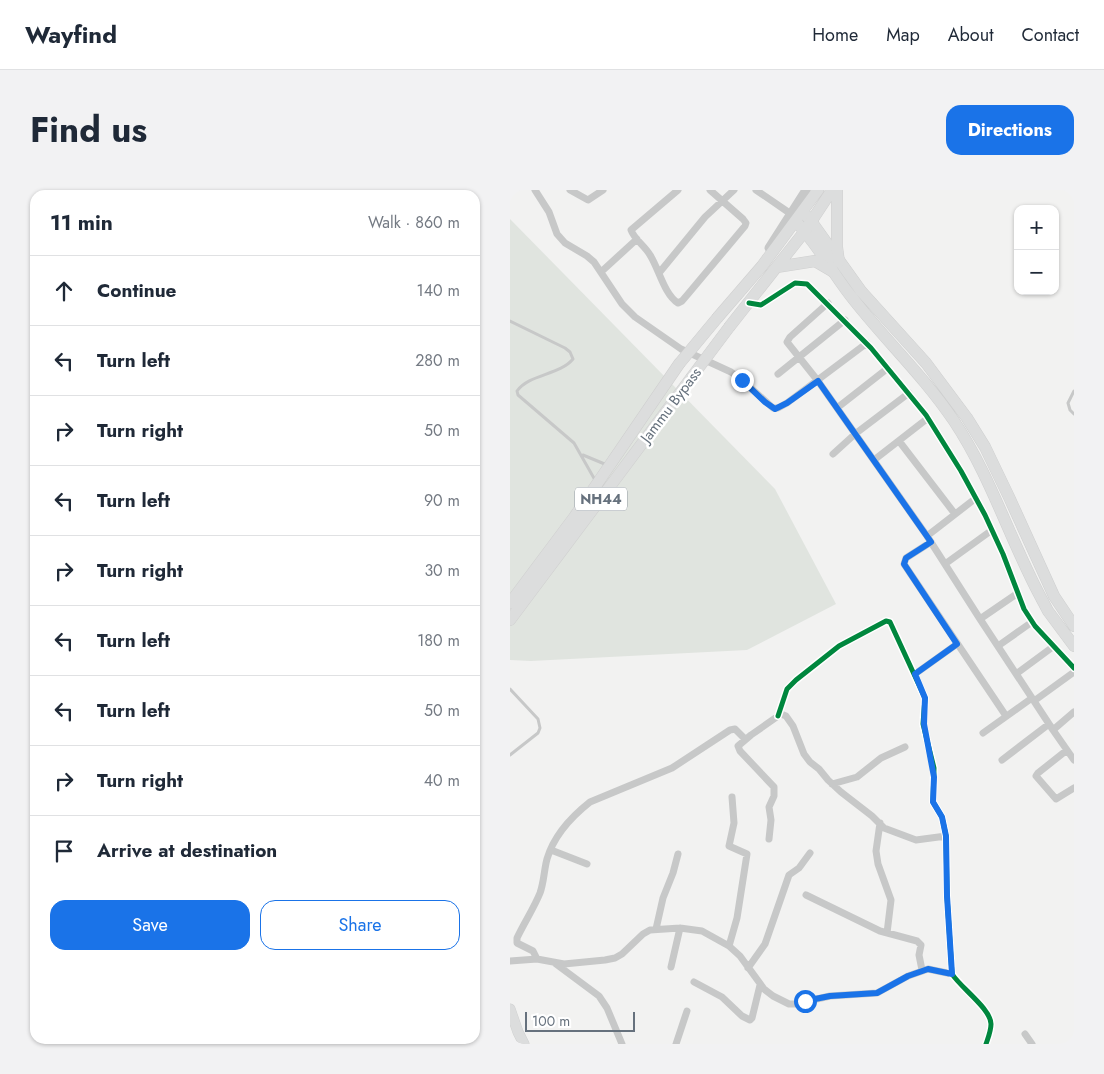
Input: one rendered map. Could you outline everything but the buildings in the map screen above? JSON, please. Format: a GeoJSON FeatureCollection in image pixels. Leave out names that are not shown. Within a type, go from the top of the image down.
{"type":"FeatureCollection","features":[{"type":"Feature","properties":{"kind":"main road","name":"Jammu Bypass"},"geometry":{"type":"LineString","coordinates":[[510,604],[610,466],[679,364],[756,273],[818,190]]}},
{"type":"Feature","properties":{"kind":"main road","name":"Jammu Bypass"},"geometry":{"type":"LineString","coordinates":[[510,620],[730,326],[808,226],[832,190]]}},
{"type":"Feature","properties":{"kind":"main road"},"geometry":{"type":"LineString","coordinates":[[836,266],[837,190]]}},
{"type":"Feature","properties":{"kind":"main road"},"geometry":{"type":"LineString","coordinates":[[797,216],[808,226],[836,266],[858,305],[918,374],[954,421],[983,472],[1048,611],[1074,646]]}},
{"type":"Feature","properties":{"kind":"main road"},"geometry":{"type":"LineString","coordinates":[[777,267],[815,261],[836,266],[926,363],[967,418],[985,447],[1054,596],[1074,626]]}},
{"type":"Feature","properties":{"kind":"main road"},"geometry":{"type":"LineString","coordinates":[[510,1009],[514,1030],[524,1044]]}},
{"type":"Feature","properties":{"kind":"street"},"geometry":{"type":"LineString","coordinates":[[534,190],[549,212],[557,234],[565,242],[587,256],[601,272],[622,304],[635,317],[682,349],[731,372],[773,408],[778,408],[787,403],[867,343]]}},
{"type":"Feature","properties":{"kind":"street"},"geometry":{"type":"LineString","coordinates":[[570,190],[588,200],[602,190]]}},
{"type":"Feature","properties":{"kind":"street"},"geometry":{"type":"LineString","coordinates":[[678,190],[632,228],[631,232],[652,257],[673,300],[678,303],[680,303],[746,223],[710,190]]}},
{"type":"Feature","properties":{"kind":"street"},"geometry":{"type":"LineString","coordinates":[[659,273],[705,217],[734,190]]}},
{"type":"Feature","properties":{"kind":"street"},"geometry":{"type":"LineString","coordinates":[[756,190],[797,216],[806,190]]}},
{"type":"Feature","properties":{"kind":"street"},"geometry":{"type":"LineString","coordinates":[[601,272],[637,239]]}},
{"type":"Feature","properties":{"kind":"street"},"geometry":{"type":"LineString","coordinates":[[749,303],[761,305],[786,288],[801,282],[811,287],[867,343],[928,418],[976,498],[1004,554],[1024,609],[1032,622],[1074,670],[983,733]]}},
{"type":"Feature","properties":{"kind":"street"},"geometry":{"type":"LineString","coordinates":[[828,304],[788,340],[789,345],[818,381],[929,538],[980,619],[1074,760]]}},
{"type":"Feature","properties":{"kind":"street"},"geometry":{"type":"LineString","coordinates":[[778,374],[845,320]]}},
{"type":"Feature","properties":{"kind":"street"},"geometry":{"type":"LineString","coordinates":[[837,408],[888,368]]}},
{"type":"Feature","properties":{"kind":"street"},"geometry":{"type":"LineString","coordinates":[[833,454],[855,434],[909,393]]}},
{"type":"Feature","properties":{"kind":"street"},"geometry":{"type":"LineString","coordinates":[[874,460],[928,418]]}},
{"type":"Feature","properties":{"kind":"street"},"geometry":{"type":"LineString","coordinates":[[899,441],[955,514]]}},
{"type":"Feature","properties":{"kind":"street"},"geometry":{"type":"LineString","coordinates":[[976,498],[955,514],[906,558],[904,564],[1006,716]]}},
{"type":"Feature","properties":{"kind":"street"},"geometry":{"type":"LineString","coordinates":[[945,564],[992,530]]}},
{"type":"Feature","properties":{"kind":"street"},"geometry":{"type":"LineString","coordinates":[[980,619],[1018,593]]}},
{"type":"Feature","properties":{"kind":"street"},"geometry":{"type":"LineString","coordinates":[[778,716],[787,689],[796,680],[839,646],[886,621],[892,625],[916,673],[925,698],[924,724],[934,777],[933,802],[942,817],[946,836],[947,896],[952,974],[956,981],[985,1010],[990,1018],[990,1032],[986,1044]]}},
{"type":"Feature","properties":{"kind":"street"},"geometry":{"type":"LineString","coordinates":[[998,646],[1032,622]]}},
{"type":"Feature","properties":{"kind":"street"},"geometry":{"type":"LineString","coordinates":[[916,673],[957,644]]}},
{"type":"Feature","properties":{"kind":"street"},"geometry":{"type":"LineString","coordinates":[[1016,674],[1054,646]]}},
{"type":"Feature","properties":{"kind":"street"},"geometry":{"type":"LineString","coordinates":[[1002,760],[1074,712]]}},
{"type":"Feature","properties":{"kind":"street"},"geometry":{"type":"LineString","coordinates":[[769,839],[772,820],[769,807],[775,790],[740,751],[738,746],[745,739],[783,714],[790,721],[806,757],[832,784],[888,830],[916,840],[946,836]]}},
{"type":"Feature","properties":{"kind":"street"},"geometry":{"type":"LineString","coordinates":[[537,959],[533,951],[519,945],[516,941],[539,896],[551,850],[561,830],[590,802],[672,768],[730,730],[735,730],[745,739]]}},
{"type":"Feature","properties":{"kind":"street"},"geometry":{"type":"LineString","coordinates":[[832,784],[858,777],[881,758],[905,747]]}},
{"type":"Feature","properties":{"kind":"street"},"geometry":{"type":"LineString","coordinates":[[1067,750],[1036,776],[1056,799],[1074,788]]}},
{"type":"Feature","properties":{"kind":"street"},"geometry":{"type":"LineString","coordinates":[[729,946],[737,918],[747,854],[729,846],[734,823],[732,797]]}},
{"type":"Feature","properties":{"kind":"street"},"geometry":{"type":"LineString","coordinates":[[880,823],[876,851],[878,864],[891,900],[887,933]]}},
{"type":"Feature","properties":{"kind":"street"},"geometry":{"type":"LineString","coordinates":[[551,850],[587,864]]}},
{"type":"Feature","properties":{"kind":"street"},"geometry":{"type":"LineString","coordinates":[[748,968],[766,944],[789,875],[799,868],[810,853]]}},
{"type":"Feature","properties":{"kind":"street"},"geometry":{"type":"LineString","coordinates":[[656,929],[662,898],[673,873],[678,854]]}},
{"type":"Feature","properties":{"kind":"street"},"geometry":{"type":"LineString","coordinates":[[806,895],[887,933],[919,942],[921,945],[920,960],[922,970]]}},
{"type":"Feature","properties":{"kind":"street"},"geometry":{"type":"LineString","coordinates":[[510,961],[537,959],[555,964],[564,964],[615,958],[622,954],[642,934],[656,929],[680,928],[702,931],[729,946],[740,956],[760,985],[773,996],[789,1004],[830,996],[877,993],[922,970],[933,969],[952,974]]}},
{"type":"Feature","properties":{"kind":"street"},"geometry":{"type":"LineString","coordinates":[[671,967],[680,928]]}},
{"type":"Feature","properties":{"kind":"street"},"geometry":{"type":"LineString","coordinates":[[555,964],[598,996],[604,1003],[622,1044]]}},
{"type":"Feature","properties":{"kind":"street"},"geometry":{"type":"LineString","coordinates":[[694,982],[718,994],[742,1016],[750,1020],[760,985]]}},
{"type":"Feature","properties":{"kind":"street"},"geometry":{"type":"LineString","coordinates":[[676,1044],[687,1011]]}},
{"type":"Feature","properties":{"kind":"street"},"geometry":{"type":"LineString","coordinates":[[1025,1034],[1032,1044]]}},
{"type":"Feature","properties":{"kind":"lane"},"geometry":{"type":"LineString","coordinates":[[510,321],[565,348],[572,355],[573,359],[565,366],[523,385],[517,391],[521,399],[569,437],[582,455],[597,484]]}},
{"type":"Feature","properties":{"kind":"lane"},"geometry":{"type":"LineString","coordinates":[[1074,392],[1068,403],[1070,410],[1074,414]]}},
{"type":"Feature","properties":{"kind":"lane"},"geometry":{"type":"LineString","coordinates":[[582,455],[610,466]]}},
{"type":"Feature","properties":{"kind":"lane"},"geometry":{"type":"LineString","coordinates":[[510,689],[538,719],[540,728],[538,733],[510,755]]}},
{"type":"Feature","properties":{"kind":"shaded area"},"geometry":{"type":"Polygon","coordinates":[[[510,219],[775,489],[836,604],[747,650],[531,661],[510,660],[510,219]]]}},
{"type":"Feature","properties":{"kind":"cycle path"},"geometry":{"type":"LineString","coordinates":[[749,303],[761,305],[795,283],[807,284],[871,348],[926,415],[961,471],[985,515],[1003,554],[1024,609],[1035,626],[1074,668]]}},
{"type":"Feature","properties":{"kind":"cycle path"},"geometry":{"type":"LineString","coordinates":[[778,716],[787,689],[796,680],[839,646],[886,621],[890,622],[925,698],[923,724],[934,768],[933,802],[942,817],[946,836],[947,896],[952,974],[981,1005],[990,1018],[991,1024],[986,1044]]}},
{"type":"Feature","properties":{"kind":"route"},"geometry":{"type":"LineString","coordinates":[[742,380],[775,409],[787,403],[818,381],[931,542],[906,558],[904,564],[957,644],[915,674],[926,702],[923,717],[934,768],[933,802],[945,826],[952,974],[933,969],[922,970],[877,993],[830,996],[805,1001]]}}]}
